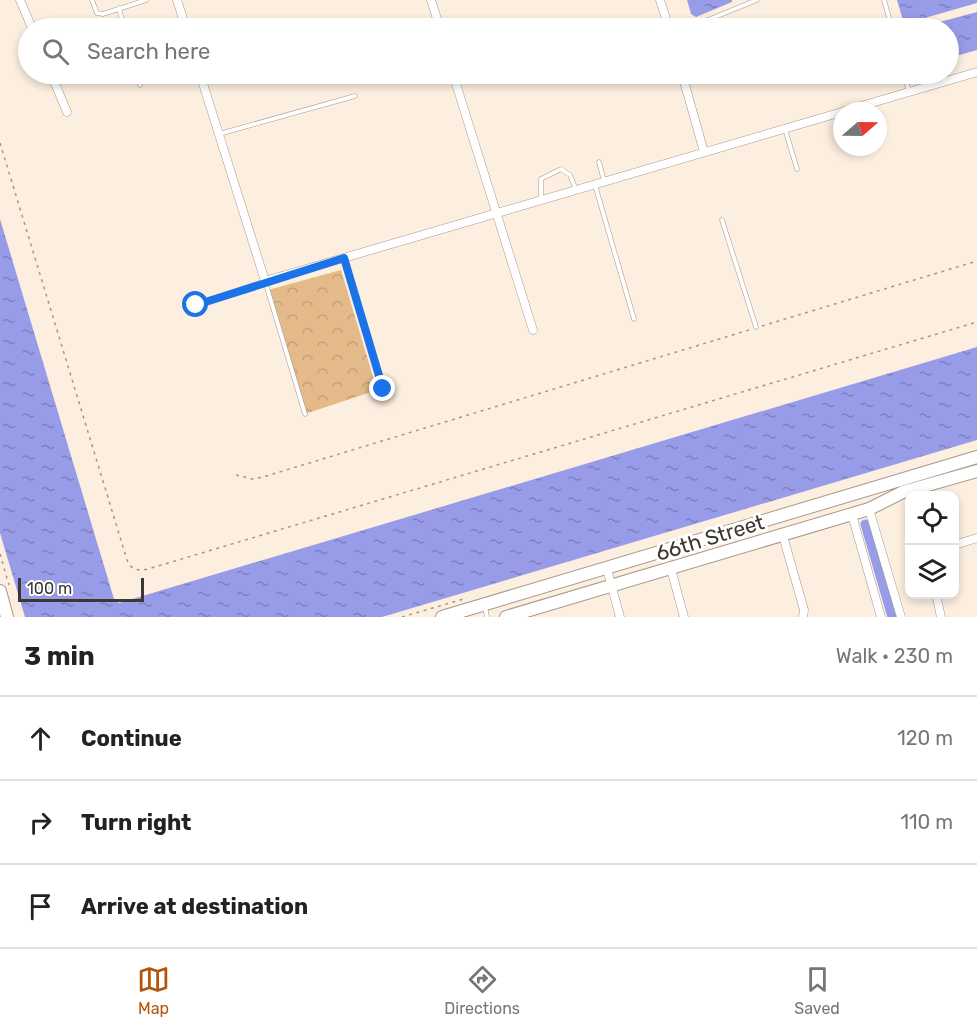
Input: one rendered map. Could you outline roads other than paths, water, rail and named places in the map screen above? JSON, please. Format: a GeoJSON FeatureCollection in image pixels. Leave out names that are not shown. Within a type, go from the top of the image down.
{"type":"FeatureCollection","features":[{"type":"Feature","properties":{"kind":"main road","name":"66th Street"},"geometry":{"type":"LineString","coordinates":[[442,617],[486,611],[607,569],[977,457]]}},
{"type":"Feature","properties":{"kind":"main road","name":"66th Street"},"geometry":{"type":"LineString","coordinates":[[506,617],[852,515],[870,509],[903,492],[977,471]]}},
{"type":"Feature","properties":{"kind":"main road"},"geometry":{"type":"LineString","coordinates":[[0,591],[7,617]]}},
{"type":"Feature","properties":{"kind":"street"},"geometry":{"type":"LineString","coordinates":[[20,0],[28,18]]}},
{"type":"Feature","properties":{"kind":"street"},"geometry":{"type":"LineString","coordinates":[[177,0],[183,18]]}},
{"type":"Feature","properties":{"kind":"street"},"geometry":{"type":"LineString","coordinates":[[431,0],[437,18]]}},
{"type":"Feature","properties":{"kind":"street"},"geometry":{"type":"LineString","coordinates":[[660,0],[666,18]]}},
{"type":"Feature","properties":{"kind":"street"},"geometry":{"type":"LineString","coordinates":[[959,77],[977,72]]}},
{"type":"Feature","properties":{"kind":"street"},"geometry":{"type":"LineString","coordinates":[[55,84],[67,112]]}},
{"type":"Feature","properties":{"kind":"street"},"geometry":{"type":"LineString","coordinates":[[203,84],[265,281],[833,114]]}},
{"type":"Feature","properties":{"kind":"street"},"geometry":{"type":"LineString","coordinates":[[456,84],[533,330]]}},
{"type":"Feature","properties":{"kind":"street"},"geometry":{"type":"LineString","coordinates":[[685,84],[704,152]]}},
{"type":"Feature","properties":{"kind":"street"},"geometry":{"type":"LineString","coordinates":[[874,102],[936,84]]}},
{"type":"Feature","properties":{"kind":"street"},"geometry":{"type":"LineString","coordinates":[[870,509],[901,617]]}},
{"type":"Feature","properties":{"kind":"street"},"geometry":{"type":"LineString","coordinates":[[852,515],[881,617]]}},
{"type":"Feature","properties":{"kind":"street"},"geometry":{"type":"LineString","coordinates":[[783,536],[804,610],[803,617]]}},
{"type":"Feature","properties":{"kind":"street"},"geometry":{"type":"LineString","coordinates":[[959,543],[977,538]]}},
{"type":"Feature","properties":{"kind":"street"},"geometry":{"type":"LineString","coordinates":[[671,568],[684,617]]}},
{"type":"Feature","properties":{"kind":"street"},"geometry":{"type":"LineString","coordinates":[[607,569],[620,617]]}},
{"type":"Feature","properties":{"kind":"street"},"geometry":{"type":"LineString","coordinates":[[937,599],[941,617]]}},
{"type":"Feature","properties":{"kind":"lane"},"geometry":{"type":"LineString","coordinates":[[92,0],[97,13],[103,14],[146,0]]}},
{"type":"Feature","properties":{"kind":"lane"},"geometry":{"type":"LineString","coordinates":[[713,18],[757,0]]}},
{"type":"Feature","properties":{"kind":"lane"},"geometry":{"type":"LineString","coordinates":[[884,0],[889,18]]}},
{"type":"Feature","properties":{"kind":"lane"},"geometry":{"type":"LineString","coordinates":[[119,8],[122,18]]}},
{"type":"Feature","properties":{"kind":"lane"},"geometry":{"type":"LineString","coordinates":[[907,84],[909,92]]}},
{"type":"Feature","properties":{"kind":"lane"},"geometry":{"type":"LineString","coordinates":[[219,135],[355,96]]}},
{"type":"Feature","properties":{"kind":"lane"},"geometry":{"type":"LineString","coordinates":[[785,128],[797,169]]}},
{"type":"Feature","properties":{"kind":"lane"},"geometry":{"type":"LineString","coordinates":[[599,162],[604,182]]}},
{"type":"Feature","properties":{"kind":"lane"},"geometry":{"type":"LineString","coordinates":[[542,200],[539,185],[541,179],[551,172],[565,171],[576,190]]}},
{"type":"Feature","properties":{"kind":"lane"},"geometry":{"type":"LineString","coordinates":[[594,184],[634,319]]}},
{"type":"Feature","properties":{"kind":"lane"},"geometry":{"type":"LineString","coordinates":[[722,220],[756,327]]}},
{"type":"Feature","properties":{"kind":"lane"},"geometry":{"type":"LineString","coordinates":[[344,258],[383,389]]}},
{"type":"Feature","properties":{"kind":"lane"},"geometry":{"type":"LineString","coordinates":[[196,305],[265,281],[305,414]]}},
{"type":"Feature","properties":{"kind":"water"},"geometry":{"type":"Polygon","coordinates":[[[687,0],[732,0],[732,2],[696,17],[691,14],[687,0]]]}},
{"type":"Feature","properties":{"kind":"water"},"geometry":{"type":"Polygon","coordinates":[[[897,0],[977,0],[977,3],[925,18],[902,18],[897,0]]]}},
{"type":"Feature","properties":{"kind":"water"},"geometry":{"type":"Polygon","coordinates":[[[977,12],[977,50],[959,55],[959,18],[954,18],[977,12]]]}},
{"type":"Feature","properties":{"kind":"water"},"geometry":{"type":"Polygon","coordinates":[[[0,219],[114,599],[119,603],[977,347],[977,440],[382,617],[25,617],[0,533],[0,219]]]}},
{"type":"Feature","properties":{"kind":"waterway"},"geometry":{"type":"LineString","coordinates":[[865,524],[892,617]]}}]}
